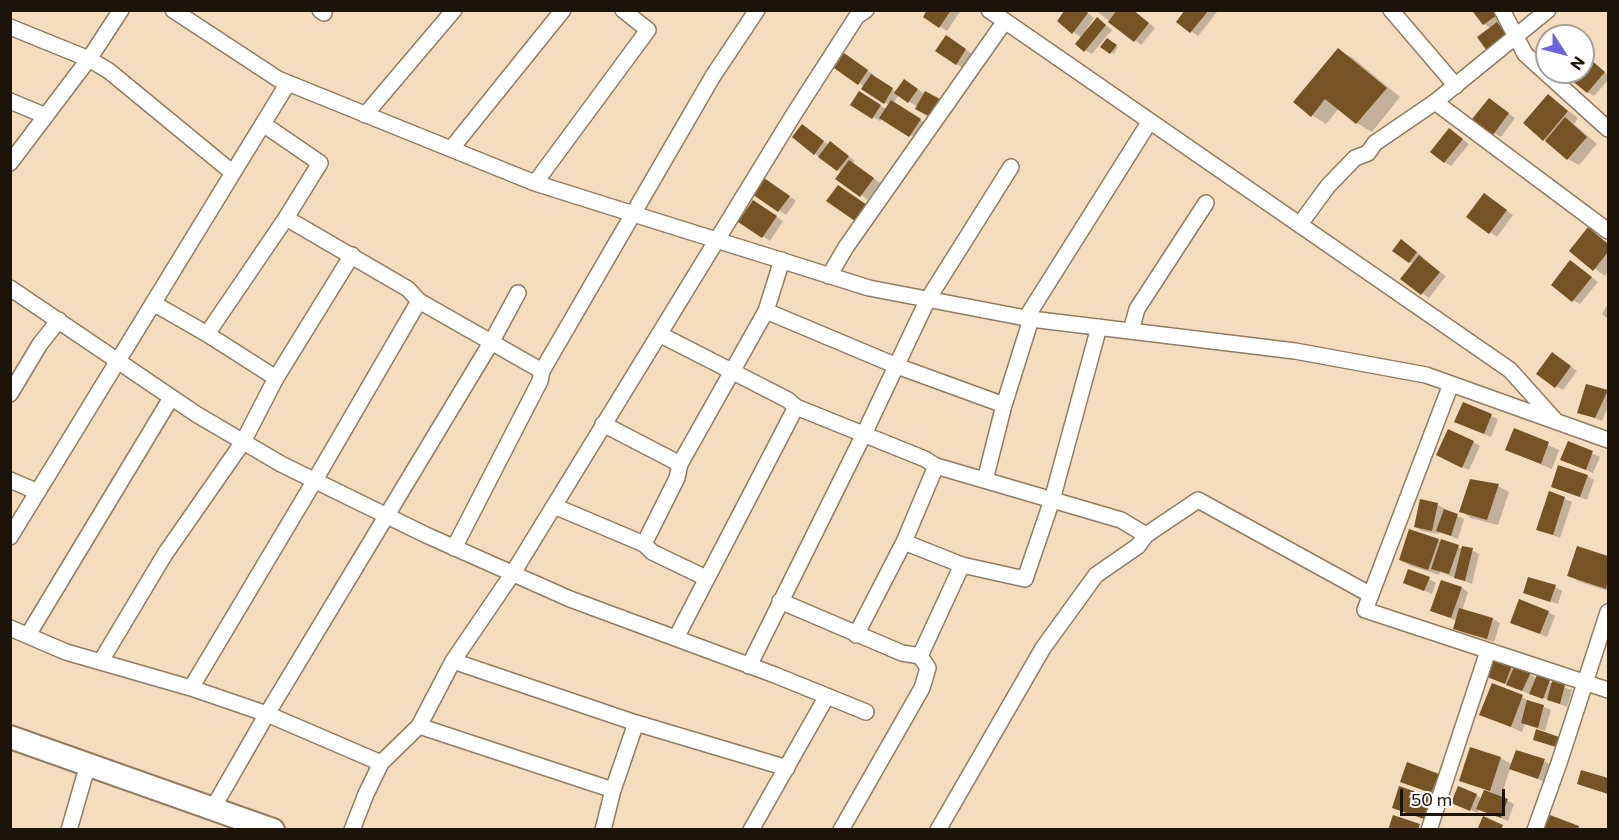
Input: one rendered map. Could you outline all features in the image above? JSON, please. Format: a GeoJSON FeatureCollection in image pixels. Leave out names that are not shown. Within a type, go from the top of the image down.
{"type":"FeatureCollection","features":[{"type":"Feature","properties":{"kind":"street"},"geometry":{"type":"LineString","coordinates":[[10,163],[89,59],[121,10]]}},
{"type":"Feature","properties":{"kind":"street"},"geometry":{"type":"LineString","coordinates":[[173,10],[278,79],[534,183],[869,288],[1029,319],[1296,351],[1426,375],[1608,440]]}},
{"type":"Feature","properties":{"kind":"street"},"geometry":{"type":"LineString","coordinates":[[451,149],[563,10]]}},
{"type":"Feature","properties":{"kind":"street"},"geometry":{"type":"LineString","coordinates":[[534,183],[648,30],[622,10]]}},
{"type":"Feature","properties":{"kind":"street"},"geometry":{"type":"LineString","coordinates":[[454,548],[540,381],[542,371],[713,76],[757,10]]}},
{"type":"Feature","properties":{"kind":"street"},"geometry":{"type":"LineString","coordinates":[[352,830],[381,763],[419,726],[453,661],[513,573],[794,114],[857,16],[866,10]]}},
{"type":"Feature","properties":{"kind":"street"},"geometry":{"type":"LineString","coordinates":[[989,10],[1510,370],[1556,422]]}},
{"type":"Feature","properties":{"kind":"street"},"geometry":{"type":"LineString","coordinates":[[1392,10],[1455,86]]}},
{"type":"Feature","properties":{"kind":"street"},"geometry":{"type":"LineString","coordinates":[[1502,10],[1525,54],[1608,129]]}},
{"type":"Feature","properties":{"kind":"street"},"geometry":{"type":"LineString","coordinates":[[1300,224],[1328,186],[1355,158],[1368,153],[1375,143],[1435,102],[1548,10]]}},
{"type":"Feature","properties":{"kind":"street"},"geometry":{"type":"LineString","coordinates":[[365,115],[449,12]]}},
{"type":"Feature","properties":{"kind":"street"},"geometry":{"type":"LineString","coordinates":[[829,276],[846,247],[1005,21]]}},
{"type":"Feature","properties":{"kind":"street"},"geometry":{"type":"LineString","coordinates":[[10,27],[89,59],[109,71],[233,173]]}},
{"type":"Feature","properties":{"kind":"street"},"geometry":{"type":"LineString","coordinates":[[10,537],[288,83]]}},
{"type":"Feature","properties":{"kind":"street"},"geometry":{"type":"LineString","coordinates":[[10,101],[46,116]]}},
{"type":"Feature","properties":{"kind":"street"},"geometry":{"type":"LineString","coordinates":[[1435,102],[1608,231]]}},
{"type":"Feature","properties":{"kind":"street"},"geometry":{"type":"LineString","coordinates":[[985,480],[1029,319],[1150,121]]}},
{"type":"Feature","properties":{"kind":"street"},"geometry":{"type":"LineString","coordinates":[[207,334],[321,163],[263,124]]}},
{"type":"Feature","properties":{"kind":"street"},"geometry":{"type":"LineString","coordinates":[[749,666],[928,299],[1011,167]]}},
{"type":"Feature","properties":{"kind":"street"},"geometry":{"type":"LineString","coordinates":[[1131,331],[1137,309],[1206,203]]}},
{"type":"Feature","properties":{"kind":"street"},"geometry":{"type":"LineString","coordinates":[[286,218],[352,255],[408,290],[419,301],[542,371]]}},
{"type":"Feature","properties":{"kind":"street"},"geometry":{"type":"LineString","coordinates":[[101,661],[165,554],[243,442],[276,378],[352,255]]}},
{"type":"Feature","properties":{"kind":"street"},"geometry":{"type":"LineString","coordinates":[[644,544],[677,478],[680,464],[765,311],[782,261]]}},
{"type":"Feature","properties":{"kind":"street"},"geometry":{"type":"LineString","coordinates":[[10,288],[59,320],[116,362],[243,442],[387,516],[570,599],[866,712]]}},
{"type":"Feature","properties":{"kind":"street"},"geometry":{"type":"LineString","coordinates":[[223,817],[267,714],[492,341],[518,293]]}},
{"type":"Feature","properties":{"kind":"street"},"geometry":{"type":"LineString","coordinates":[[191,688],[419,301]]}},
{"type":"Feature","properties":{"kind":"street"},"geometry":{"type":"LineString","coordinates":[[153,303],[276,378]]}},
{"type":"Feature","properties":{"kind":"street"},"geometry":{"type":"LineString","coordinates":[[765,311],[897,366],[1004,405]]}},
{"type":"Feature","properties":{"kind":"street"},"geometry":{"type":"LineString","coordinates":[[10,394],[40,344],[59,320]]}},
{"type":"Feature","properties":{"kind":"street"},"geometry":{"type":"LineString","coordinates":[[904,542],[962,565],[1025,579],[1052,500],[1099,327]]}},
{"type":"Feature","properties":{"kind":"street"},"geometry":{"type":"LineString","coordinates":[[658,334],[788,400],[796,407],[925,459],[936,466],[1121,520],[1146,535]]}},
{"type":"Feature","properties":{"kind":"street"},"geometry":{"type":"LineString","coordinates":[[1451,384],[1365,610],[1608,690]]}},
{"type":"Feature","properties":{"kind":"street"},"geometry":{"type":"LineString","coordinates":[[28,635],[171,398]]}},
{"type":"Feature","properties":{"kind":"street"},"geometry":{"type":"LineString","coordinates":[[676,638],[796,407]]}},
{"type":"Feature","properties":{"kind":"street"},"geometry":{"type":"LineString","coordinates":[[603,424],[680,464]]}},
{"type":"Feature","properties":{"kind":"street"},"geometry":{"type":"LineString","coordinates":[[856,635],[904,542],[936,466]]}},
{"type":"Feature","properties":{"kind":"street"},"geometry":{"type":"LineString","coordinates":[[10,480],[38,492]]}},
{"type":"Feature","properties":{"kind":"street"},"geometry":{"type":"LineString","coordinates":[[938,830],[1043,648],[1096,575],[1138,546],[1146,535],[1198,500],[1371,595]]}},
{"type":"Feature","properties":{"kind":"street"},"geometry":{"type":"LineString","coordinates":[[554,506],[644,544],[652,552],[706,578]]}},
{"type":"Feature","properties":{"kind":"street"},"geometry":{"type":"LineString","coordinates":[[920,656],[962,565]]}},
{"type":"Feature","properties":{"kind":"street"},"geometry":{"type":"LineString","coordinates":[[780,601],[856,635],[902,653],[920,656],[928,668],[922,688],[841,830]]}},
{"type":"Feature","properties":{"kind":"street"},"geometry":{"type":"LineString","coordinates":[[1535,830],[1608,612]]}},
{"type":"Feature","properties":{"kind":"street"},"geometry":{"type":"LineString","coordinates":[[10,628],[66,651],[191,688],[267,714],[381,763]]}},
{"type":"Feature","properties":{"kind":"street"},"geometry":{"type":"LineString","coordinates":[[1429,830],[1488,651]]}},
{"type":"Feature","properties":{"kind":"street"},"geometry":{"type":"LineString","coordinates":[[453,661],[636,723],[787,768]]}},
{"type":"Feature","properties":{"kind":"street"},"geometry":{"type":"LineString","coordinates":[[751,830],[827,696]]}},
{"type":"Feature","properties":{"kind":"street"},"geometry":{"type":"LineString","coordinates":[[603,830],[613,790],[636,723]]}},
{"type":"Feature","properties":{"kind":"street"},"geometry":{"type":"LineString","coordinates":[[419,726],[613,790]]}},
{"type":"Feature","properties":{"kind":"street"},"geometry":{"type":"LineString","coordinates":[[10,737],[88,764],[223,817],[273,830]]}},
{"type":"Feature","properties":{"kind":"street"},"geometry":{"type":"LineString","coordinates":[[69,830],[88,764]]}},
{"type":"Feature","properties":{"kind":"building"},"geometry":{"type":"Polygon","coordinates":[[[927,10],[951,10],[939,28],[923,17],[927,10]]]}},
{"type":"Feature","properties":{"kind":"building"},"geometry":{"type":"Polygon","coordinates":[[[1065,10],[1085,10],[1088,13],[1072,34],[1057,21],[1065,10]]]}},
{"type":"Feature","properties":{"kind":"building"},"geometry":{"type":"Polygon","coordinates":[[[1117,10],[1133,10],[1149,23],[1134,42],[1108,22],[1117,10]]]}},
{"type":"Feature","properties":{"kind":"building"},"geometry":{"type":"Polygon","coordinates":[[[1185,10],[1209,10],[1190,33],[1176,22],[1185,10]]]}},
{"type":"Feature","properties":{"kind":"building"},"geometry":{"type":"Polygon","coordinates":[[[1493,10],[1497,15],[1483,25],[1473,12],[1493,10]]]}},
{"type":"Feature","properties":{"kind":"building"},"geometry":{"type":"Polygon","coordinates":[[[1097,17],[1106,25],[1084,52],[1075,44],[1097,17]]]}},
{"type":"Feature","properties":{"kind":"building"},"geometry":{"type":"Polygon","coordinates":[[[1497,22],[1507,35],[1487,51],[1477,37],[1497,22]]]}},
{"type":"Feature","properties":{"kind":"building"},"geometry":{"type":"Polygon","coordinates":[[[946,35],[966,49],[956,65],[935,51],[946,35]]]}},
{"type":"Feature","properties":{"kind":"building"},"geometry":{"type":"Polygon","coordinates":[[[1107,38],[1117,45],[1110,54],[1100,47],[1107,38]]]}},
{"type":"Feature","properties":{"kind":"building"},"geometry":{"type":"Polygon","coordinates":[[[1338,48],[1387,88],[1356,124],[1325,99],[1311,117],[1293,102],[1338,48]]]}},
{"type":"Feature","properties":{"kind":"building"},"geometry":{"type":"Polygon","coordinates":[[[844,53],[868,70],[858,85],[834,68],[844,53]]]}},
{"type":"Feature","properties":{"kind":"building"},"geometry":{"type":"Polygon","coordinates":[[[1595,63],[1605,72],[1595,84],[1595,63]]]}},
{"type":"Feature","properties":{"kind":"building"},"geometry":{"type":"Polygon","coordinates":[[[871,74],[893,88],[884,104],[861,89],[871,74]]]}},
{"type":"Feature","properties":{"kind":"building"},"geometry":{"type":"Polygon","coordinates":[[[904,79],[918,89],[908,103],[894,93],[904,79]]]}},
{"type":"Feature","properties":{"kind":"building"},"geometry":{"type":"Polygon","coordinates":[[[1576,84],[1595,84],[1587,93],[1576,84]]]}},
{"type":"Feature","properties":{"kind":"building"},"geometry":{"type":"Polygon","coordinates":[[[859,91],[881,105],[872,119],[850,105],[859,91]]]}},
{"type":"Feature","properties":{"kind":"building"},"geometry":{"type":"Polygon","coordinates":[[[925,91],[940,99],[930,117],[915,109],[925,91]]]}},
{"type":"Feature","properties":{"kind":"building"},"geometry":{"type":"Polygon","coordinates":[[[1548,94],[1568,111],[1543,141],[1523,123],[1548,94]]]}},
{"type":"Feature","properties":{"kind":"building"},"geometry":{"type":"Polygon","coordinates":[[[1489,98],[1509,113],[1493,135],[1472,119],[1489,98]]]}},
{"type":"Feature","properties":{"kind":"building"},"geometry":{"type":"Polygon","coordinates":[[[891,100],[921,119],[909,137],[879,118],[891,100]]]}},
{"type":"Feature","properties":{"kind":"building"},"geometry":{"type":"Polygon","coordinates":[[[1565,117],[1587,137],[1567,160],[1545,141],[1565,117]]]}},
{"type":"Feature","properties":{"kind":"building"},"geometry":{"type":"Polygon","coordinates":[[[802,124],[824,141],[814,155],[792,137],[802,124]]]}},
{"type":"Feature","properties":{"kind":"building"},"geometry":{"type":"Polygon","coordinates":[[[1449,128],[1463,139],[1444,163],[1430,152],[1449,128]]]}},
{"type":"Feature","properties":{"kind":"building"},"geometry":{"type":"Polygon","coordinates":[[[830,141],[849,156],[837,171],[818,157],[830,141]]]}},
{"type":"Feature","properties":{"kind":"building"},"geometry":{"type":"Polygon","coordinates":[[[849,160],[874,178],[860,197],[835,179],[849,160]]]}},
{"type":"Feature","properties":{"kind":"building"},"geometry":{"type":"Polygon","coordinates":[[[764,178],[790,196],[778,212],[752,194],[764,178]]]}},
{"type":"Feature","properties":{"kind":"building"},"geometry":{"type":"Polygon","coordinates":[[[838,185],[867,205],[855,221],[826,201],[838,185]]]}},
{"type":"Feature","properties":{"kind":"building"},"geometry":{"type":"Polygon","coordinates":[[[1484,193],[1507,210],[1489,234],[1466,217],[1484,193]]]}},
{"type":"Feature","properties":{"kind":"building"},"geometry":{"type":"Polygon","coordinates":[[[753,200],[777,216],[762,238],[738,222],[753,200]]]}},
{"type":"Feature","properties":{"kind":"building"},"geometry":{"type":"Polygon","coordinates":[[[1588,227],[1608,244],[1608,252],[1593,271],[1569,251],[1588,227]]]}},
{"type":"Feature","properties":{"kind":"building"},"geometry":{"type":"Polygon","coordinates":[[[1401,239],[1417,252],[1409,263],[1392,251],[1401,239]]]}},
{"type":"Feature","properties":{"kind":"building"},"geometry":{"type":"Polygon","coordinates":[[[1419,255],[1440,272],[1421,295],[1400,279],[1419,255]]]}},
{"type":"Feature","properties":{"kind":"building"},"geometry":{"type":"Polygon","coordinates":[[[1570,260],[1592,277],[1572,302],[1551,285],[1570,260]]]}},
{"type":"Feature","properties":{"kind":"building"},"geometry":{"type":"Polygon","coordinates":[[[1552,352],[1571,366],[1555,388],[1536,374],[1552,352]]]}},
{"type":"Feature","properties":{"kind":"building"},"geometry":{"type":"Polygon","coordinates":[[[1586,384],[1608,390],[1595,418],[1577,413],[1586,384]]]}},
{"type":"Feature","properties":{"kind":"building"},"geometry":{"type":"Polygon","coordinates":[[[1463,402],[1492,414],[1484,434],[1454,422],[1463,402]]]}},
{"type":"Feature","properties":{"kind":"building"},"geometry":{"type":"Polygon","coordinates":[[[1514,428],[1549,442],[1541,464],[1505,450],[1514,428]]]}},
{"type":"Feature","properties":{"kind":"building"},"geometry":{"type":"Polygon","coordinates":[[[1448,429],[1474,441],[1462,468],[1436,455],[1448,429]]]}},
{"type":"Feature","properties":{"kind":"building"},"geometry":{"type":"Polygon","coordinates":[[[1568,441],[1593,451],[1586,470],[1560,460],[1568,441]]]}},
{"type":"Feature","properties":{"kind":"building"},"geometry":{"type":"Polygon","coordinates":[[[1558,465],[1588,475],[1580,497],[1551,487],[1558,465]]]}},
{"type":"Feature","properties":{"kind":"building"},"geometry":{"type":"Polygon","coordinates":[[[1470,479],[1499,484],[1487,520],[1459,512],[1470,479]]]}},
{"type":"Feature","properties":{"kind":"building"},"geometry":{"type":"Polygon","coordinates":[[[1549,491],[1565,497],[1553,535],[1536,530],[1549,491]]]}},
{"type":"Feature","properties":{"kind":"building"},"geometry":{"type":"Polygon","coordinates":[[[1420,499],[1438,503],[1432,531],[1414,527],[1420,499]]]}},
{"type":"Feature","properties":{"kind":"building"},"geometry":{"type":"Polygon","coordinates":[[[1444,509],[1458,514],[1451,536],[1436,531],[1444,509]]]}},
{"type":"Feature","properties":{"kind":"building"},"geometry":{"type":"Polygon","coordinates":[[[1409,529],[1439,539],[1428,570],[1399,560],[1409,529]]]}},
{"type":"Feature","properties":{"kind":"building"},"geometry":{"type":"Polygon","coordinates":[[[1441,539],[1459,545],[1449,574],[1431,569],[1441,539]]]}},
{"type":"Feature","properties":{"kind":"building"},"geometry":{"type":"Polygon","coordinates":[[[1462,546],[1473,548],[1465,581],[1454,578],[1462,546]]]}},
{"type":"Feature","properties":{"kind":"building"},"geometry":{"type":"Polygon","coordinates":[[[1577,546],[1608,556],[1606,589],[1567,576],[1577,546]]]}},
{"type":"Feature","properties":{"kind":"building"},"geometry":{"type":"Polygon","coordinates":[[[1408,569],[1430,577],[1424,591],[1403,583],[1408,569]]]}},
{"type":"Feature","properties":{"kind":"building"},"geometry":{"type":"Polygon","coordinates":[[[1528,577],[1556,585],[1550,602],[1523,593],[1528,577]]]}},
{"type":"Feature","properties":{"kind":"building"},"geometry":{"type":"Polygon","coordinates":[[[1441,580],[1462,587],[1451,618],[1430,611],[1441,580]]]}},
{"type":"Feature","properties":{"kind":"building"},"geometry":{"type":"Polygon","coordinates":[[[1519,599],[1549,611],[1540,634],[1510,623],[1519,599]]]}},
{"type":"Feature","properties":{"kind":"building"},"geometry":{"type":"Polygon","coordinates":[[[1459,608],[1493,618],[1487,639],[1453,629],[1459,608]]]}},
{"type":"Feature","properties":{"kind":"building"},"geometry":{"type":"Polygon","coordinates":[[[1494,656],[1513,663],[1505,684],[1487,677],[1494,656]]]}},
{"type":"Feature","properties":{"kind":"building"},"geometry":{"type":"Polygon","coordinates":[[[1515,665],[1531,672],[1522,691],[1506,685],[1515,665]]]}},
{"type":"Feature","properties":{"kind":"building"},"geometry":{"type":"Polygon","coordinates":[[[1537,675],[1550,680],[1543,699],[1529,694],[1537,675]]]}},
{"type":"Feature","properties":{"kind":"building"},"geometry":{"type":"Polygon","coordinates":[[[1552,681],[1565,685],[1560,704],[1547,700],[1552,681]]]}},
{"type":"Feature","properties":{"kind":"building"},"geometry":{"type":"Polygon","coordinates":[[[1492,683],[1523,695],[1511,727],[1479,715],[1492,683]]]}},
{"type":"Feature","properties":{"kind":"building"},"geometry":{"type":"Polygon","coordinates":[[[1527,700],[1544,705],[1538,728],[1521,723],[1527,700]]]}},
{"type":"Feature","properties":{"kind":"building"},"geometry":{"type":"Polygon","coordinates":[[[1536,729],[1559,737],[1556,747],[1533,740],[1536,729]]]}},
{"type":"Feature","properties":{"kind":"building"},"geometry":{"type":"Polygon","coordinates":[[[1470,747],[1501,757],[1490,791],[1459,781],[1470,747]]]}},
{"type":"Feature","properties":{"kind":"building"},"geometry":{"type":"Polygon","coordinates":[[[1516,750],[1545,759],[1538,779],[1509,769],[1516,750]]]}},
{"type":"Feature","properties":{"kind":"building"},"geometry":{"type":"Polygon","coordinates":[[[1407,762],[1439,774],[1431,793],[1400,782],[1407,762]]]}},
{"type":"Feature","properties":{"kind":"building"},"geometry":{"type":"Polygon","coordinates":[[[1581,770],[1608,778],[1608,794],[1577,784],[1581,770]]]}},
{"type":"Feature","properties":{"kind":"building"},"geometry":{"type":"Polygon","coordinates":[[[1399,786],[1431,797],[1424,819],[1392,808],[1399,786]]]}},
{"type":"Feature","properties":{"kind":"building"},"geometry":{"type":"Polygon","coordinates":[[[1458,786],[1477,794],[1470,811],[1451,803],[1458,786]]]}},
{"type":"Feature","properties":{"kind":"building"},"geometry":{"type":"Polygon","coordinates":[[[1484,790],[1508,799],[1501,818],[1476,809],[1484,790]]]}},
{"type":"Feature","properties":{"kind":"building"},"geometry":{"type":"Polygon","coordinates":[[[1393,815],[1420,824],[1418,830],[1388,830],[1393,815]]]}},
{"type":"Feature","properties":{"kind":"building"},"geometry":{"type":"Polygon","coordinates":[[[1550,815],[1579,826],[1578,830],[1544,830],[1550,815]]]}},
{"type":"Feature","properties":{"kind":"building"},"geometry":{"type":"Polygon","coordinates":[[[1483,816],[1503,825],[1501,830],[1477,830],[1483,816]]]}}]}
